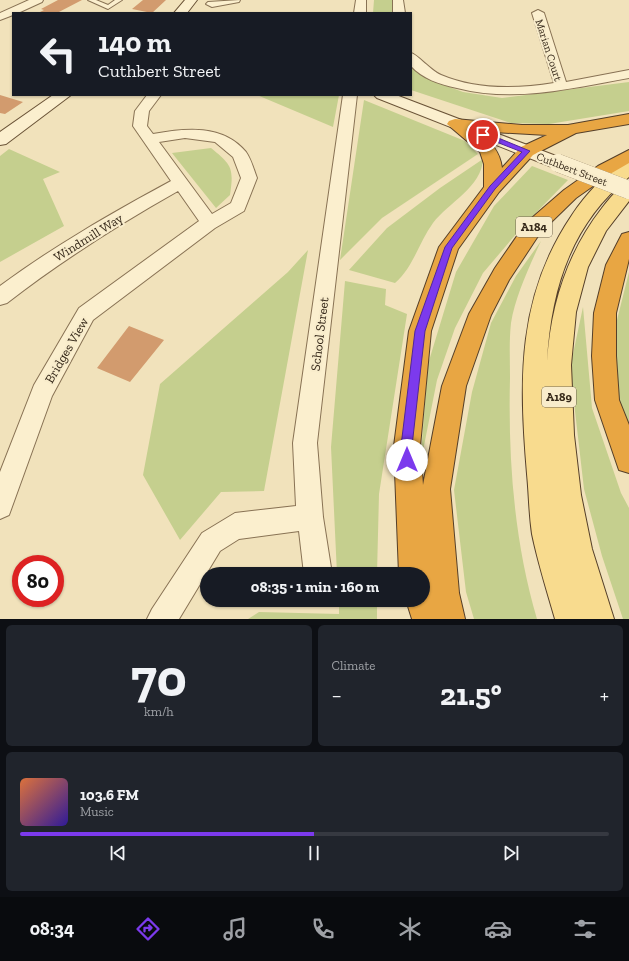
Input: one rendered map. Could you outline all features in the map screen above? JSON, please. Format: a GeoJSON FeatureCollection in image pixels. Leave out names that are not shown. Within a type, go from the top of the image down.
{"type":"FeatureCollection","features":[{"type":"Feature","properties":{"kind":"highway"},"geometry":{"type":"LineString","coordinates":[[455,124],[512,130],[544,131],[572,129],[629,119]]}},
{"type":"Feature","properties":{"kind":"highway"},"geometry":{"type":"LineString","coordinates":[[455,124],[483,143],[490,152],[494,165],[492,188]]}},
{"type":"Feature","properties":{"kind":"highway"},"geometry":{"type":"LineString","coordinates":[[414,567],[407,446],[420,331],[449,247],[492,188],[526,151],[572,129]]}},
{"type":"Feature","properties":{"kind":"highway","name":"A184"},"geometry":{"type":"LineString","coordinates":[[449,619],[444,593],[436,489],[454,386],[480,314],[502,274],[533,228],[570,194],[604,170],[629,156]]}},
{"type":"Feature","properties":{"kind":"highway"},"geometry":{"type":"LineString","coordinates":[[629,239],[616,265],[605,313],[604,356],[607,400],[629,460]]}},
{"type":"Feature","properties":{"kind":"highway"},"geometry":{"type":"LineString","coordinates":[[424,607],[428,619]]}},
{"type":"Feature","properties":{"kind":"main road","name":"A189"},"geometry":{"type":"LineString","coordinates":[[571,619],[547,534],[537,446],[534,378],[539,323],[553,267],[573,226],[596,198],[629,168]]}},
{"type":"Feature","properties":{"kind":"main road","name":"A189"},"geometry":{"type":"LineString","coordinates":[[598,619],[572,526],[561,448],[559,359],[565,311],[573,277],[592,234],[614,204],[629,190]]}},
{"type":"Feature","properties":{"kind":"street"},"geometry":{"type":"LineString","coordinates":[[0,17],[38,0]]}},
{"type":"Feature","properties":{"kind":"street"},"geometry":{"type":"LineString","coordinates":[[181,12],[191,0]]}},
{"type":"Feature","properties":{"kind":"street"},"geometry":{"type":"LineString","coordinates":[[212,4],[235,0]]}},
{"type":"Feature","properties":{"kind":"street"},"geometry":{"type":"LineString","coordinates":[[360,12],[361,0]]}},
{"type":"Feature","properties":{"kind":"street"},"geometry":{"type":"LineString","coordinates":[[398,0],[399,12]]}},
{"type":"Feature","properties":{"kind":"street","name":"Marian Court"},"geometry":{"type":"LineString","coordinates":[[538,14],[561,86]]}},
{"type":"Feature","properties":{"kind":"street","name":"Marian Court"},"geometry":{"type":"LineString","coordinates":[[412,58],[424,72],[464,87],[491,92],[526,92],[629,74]]}},
{"type":"Feature","properties":{"kind":"street"},"geometry":{"type":"LineString","coordinates":[[0,140],[62,96]]}},
{"type":"Feature","properties":{"kind":"street"},"geometry":{"type":"LineString","coordinates":[[153,96],[142,111],[140,126],[209,223]]}},
{"type":"Feature","properties":{"kind":"street","name":"School Street"},"geometry":{"type":"LineString","coordinates":[[317,567],[310,518],[305,443],[350,96]]}},
{"type":"Feature","properties":{"kind":"street","name":"Cuthbert Street"},"geometry":{"type":"LineString","coordinates":[[385,96],[629,190]]}},
{"type":"Feature","properties":{"kind":"street","name":"Bridges View"},"geometry":{"type":"LineString","coordinates":[[0,506],[42,392],[86,314],[209,223],[238,207],[249,178],[240,155],[219,138],[185,133],[148,139]]}},
{"type":"Feature","properties":{"kind":"street","name":"Windmill Way"},"geometry":{"type":"LineString","coordinates":[[0,297],[32,271],[104,225],[180,183]]}},
{"type":"Feature","properties":{"kind":"street"},"geometry":{"type":"LineString","coordinates":[[162,619],[211,542],[235,526],[310,518]]}},
{"type":"Feature","properties":{"kind":"lane"},"geometry":{"type":"LineString","coordinates":[[91,0],[108,6],[119,0]]}},
{"type":"Feature","properties":{"kind":"green space"},"geometry":{"type":"Polygon","coordinates":[[[374,0],[394,0],[394,12],[373,12],[374,0]]]}},
{"type":"Feature","properties":{"kind":"green space"},"geometry":{"type":"Polygon","coordinates":[[[412,67],[428,79],[463,92],[502,98],[629,82],[629,111],[549,124],[511,123],[412,90],[412,67]]]}},
{"type":"Feature","properties":{"kind":"green space"},"geometry":{"type":"Polygon","coordinates":[[[259,96],[339,96],[333,127],[259,96]]]}},
{"type":"Feature","properties":{"kind":"green space"},"geometry":{"type":"Polygon","coordinates":[[[364,100],[465,141],[478,154],[382,218],[340,260],[364,100]]]}},
{"type":"Feature","properties":{"kind":"green space"},"geometry":{"type":"Polygon","coordinates":[[[211,148],[227,163],[230,168],[232,179],[230,195],[216,208],[172,153],[211,148]]]}},
{"type":"Feature","properties":{"kind":"green space"},"geometry":{"type":"Polygon","coordinates":[[[9,149],[60,172],[43,179],[64,226],[0,262],[0,156],[9,149]]]}},
{"type":"Feature","properties":{"kind":"green space"},"geometry":{"type":"Polygon","coordinates":[[[483,159],[477,178],[471,186],[433,223],[407,270],[395,283],[349,270],[387,228],[440,188],[483,159]]]}},
{"type":"Feature","properties":{"kind":"green space"},"geometry":{"type":"Polygon","coordinates":[[[532,166],[568,180],[522,227],[483,273],[455,328],[437,380],[420,466],[428,364],[456,272],[494,206],[532,166]]]}},
{"type":"Feature","properties":{"kind":"green space"},"geometry":{"type":"Polygon","coordinates":[[[541,241],[523,281],[516,303],[511,323],[510,344],[510,439],[514,500],[523,560],[537,619],[474,619],[466,592],[454,490],[472,392],[491,323],[516,276],[541,241]]]}},
{"type":"Feature","properties":{"kind":"green space"},"geometry":{"type":"Polygon","coordinates":[[[308,250],[264,491],[221,492],[180,540],[143,475],[160,384],[288,272],[308,250]]]}},
{"type":"Feature","properties":{"kind":"green space"},"geometry":{"type":"Polygon","coordinates":[[[629,272],[629,429],[617,401],[615,328],[629,272]]]}},
{"type":"Feature","properties":{"kind":"green space"},"geometry":{"type":"Polygon","coordinates":[[[345,281],[386,289],[385,305],[407,314],[379,494],[377,567],[337,567],[331,447],[345,281]]]}},
{"type":"Feature","properties":{"kind":"green space"},"geometry":{"type":"Polygon","coordinates":[[[583,307],[592,408],[621,493],[629,508],[629,619],[623,619],[602,556],[584,489],[570,368],[583,307]]]}},
{"type":"Feature","properties":{"kind":"green space"},"geometry":{"type":"Polygon","coordinates":[[[339,607],[377,607],[377,619],[248,619],[259,612],[339,614],[339,607]]]}},
{"type":"Feature","properties":{"kind":"building"},"geometry":{"type":"Polygon","coordinates":[[[58,0],[82,0],[59,12],[40,12],[44,10],[41,9],[58,0]]]}},
{"type":"Feature","properties":{"kind":"building"},"geometry":{"type":"Polygon","coordinates":[[[143,0],[166,0],[153,12],[132,9],[143,0]]]}},
{"type":"Feature","properties":{"kind":"building"},"geometry":{"type":"Polygon","coordinates":[[[0,95],[23,102],[5,114],[0,113],[0,95]]]}},
{"type":"Feature","properties":{"kind":"building"},"geometry":{"type":"Polygon","coordinates":[[[129,326],[164,340],[130,382],[97,368],[129,326]]]}},
{"type":"Feature","properties":{"kind":"route"},"geometry":{"type":"LineString","coordinates":[[407,460],[407,446],[420,331],[449,247],[492,188],[526,151],[483,135]]}}]}
